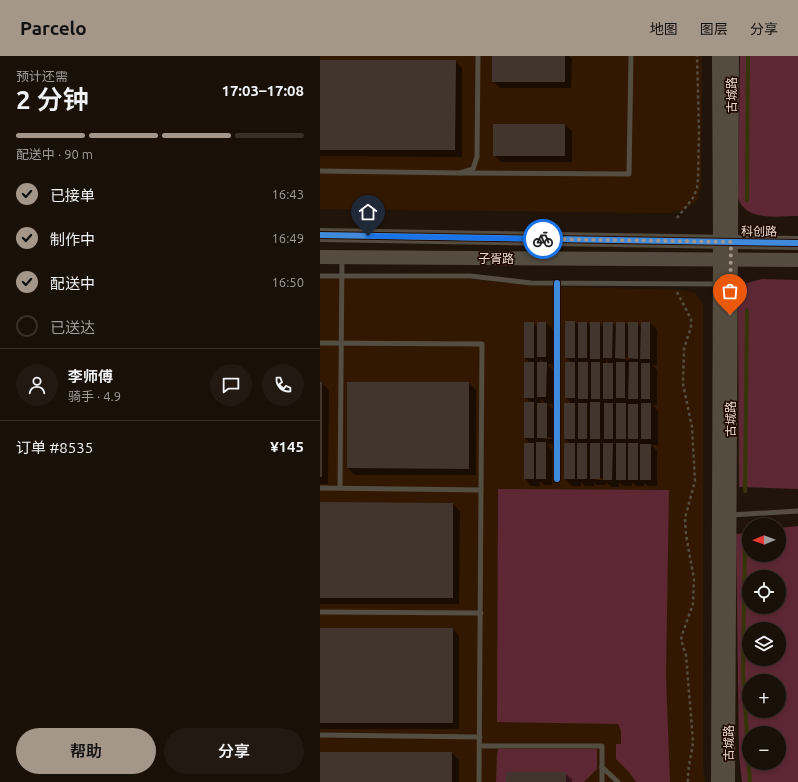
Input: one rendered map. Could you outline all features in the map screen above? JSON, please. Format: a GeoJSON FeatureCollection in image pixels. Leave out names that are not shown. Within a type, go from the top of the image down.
{"type":"FeatureCollection","features":[{"type":"Feature","properties":{"kind":"main road","name":"古城路"},"geometry":{"type":"LineString","coordinates":[[718,782],[724,515],[725,284],[719,56]]}},
{"type":"Feature","properties":{"kind":"main road","name":"古城路"},"geometry":{"type":"LineString","coordinates":[[725,242],[732,56]]}},
{"type":"Feature","properties":{"kind":"main road","name":"子胥路"},"geometry":{"type":"LineString","coordinates":[[320,235],[725,242]]}},
{"type":"Feature","properties":{"kind":"main road","name":"科创路"},"geometry":{"type":"LineString","coordinates":[[725,242],[798,243]]}},
{"type":"Feature","properties":{"kind":"main road","name":"子胥路"},"geometry":{"type":"LineString","coordinates":[[320,257],[725,259]]}},
{"type":"Feature","properties":{"kind":"main road"},"geometry":{"type":"LineString","coordinates":[[725,259],[798,260]]}},
{"type":"Feature","properties":{"kind":"main road","name":"古城路"},"geometry":{"type":"LineString","coordinates":[[724,515],[728,782]]}},
{"type":"Feature","properties":{"kind":"lane"},"geometry":{"type":"LineString","coordinates":[[460,173],[473,169],[477,158],[478,56]]}},
{"type":"Feature","properties":{"kind":"lane"},"geometry":{"type":"LineString","coordinates":[[320,171],[629,174],[631,56]]}},
{"type":"Feature","properties":{"kind":"lane"},"geometry":{"type":"LineString","coordinates":[[340,488],[342,257]]}},
{"type":"Feature","properties":{"kind":"lane"},"geometry":{"type":"LineString","coordinates":[[320,276],[470,276],[531,284],[725,284]]}},
{"type":"Feature","properties":{"kind":"lane"},"geometry":{"type":"LineString","coordinates":[[320,343],[482,344],[479,782]]}},
{"type":"Feature","properties":{"kind":"lane"},"geometry":{"type":"LineString","coordinates":[[320,488],[481,490]]}},
{"type":"Feature","properties":{"kind":"lane"},"geometry":{"type":"LineString","coordinates":[[724,515],[798,511]]}},
{"type":"Feature","properties":{"kind":"lane"},"geometry":{"type":"LineString","coordinates":[[320,612],[481,613]]}},
{"type":"Feature","properties":{"kind":"lane"},"geometry":{"type":"LineString","coordinates":[[320,735],[480,737]]}},
{"type":"Feature","properties":{"kind":"lane"},"geometry":{"type":"LineString","coordinates":[[480,746],[602,746],[602,780],[596,782]]}},
{"type":"Feature","properties":{"kind":"lane"},"geometry":{"type":"LineString","coordinates":[[602,767],[618,782]]}},
{"type":"Feature","properties":{"kind":"path"},"geometry":{"type":"LineString","coordinates":[[677,218],[693,198],[697,188],[699,131],[697,56]]}},
{"type":"Feature","properties":{"kind":"path"},"geometry":{"type":"LineString","coordinates":[[674,284],[691,319],[691,327],[684,349],[683,376],[684,389],[692,427],[695,481],[685,518],[686,535],[694,579],[693,604],[681,640],[686,655],[693,741],[687,774],[688,782]]}},
{"type":"Feature","properties":{"kind":"shaded area"},"geometry":{"type":"Polygon","coordinates":[[[320,56],[702,56],[701,186],[698,200],[685,209],[670,213],[320,209],[320,56]]]}},
{"type":"Feature","properties":{"kind":"shaded area"},"geometry":{"type":"Polygon","coordinates":[[[740,56],[798,56],[798,216],[772,217],[755,214],[742,206],[738,198],[740,56]]]}},
{"type":"Feature","properties":{"kind":"shaded area"},"geometry":{"type":"Polygon","coordinates":[[[458,278],[537,286],[680,290],[695,293],[703,303],[703,769],[705,782],[320,782],[320,279],[458,278]]]}},
{"type":"Feature","properties":{"kind":"shaded area"},"geometry":{"type":"Polygon","coordinates":[[[762,279],[798,280],[798,489],[739,487],[738,294],[747,283],[762,279]]]}},
{"type":"Feature","properties":{"kind":"shaded area"},"geometry":{"type":"Polygon","coordinates":[[[498,489],[669,490],[666,676],[670,782],[636,782],[629,772],[616,759],[616,744],[621,744],[621,731],[618,724],[497,722],[498,489]]]}},
{"type":"Feature","properties":{"kind":"shaded area"},"geometry":{"type":"Polygon","coordinates":[[[798,526],[798,782],[742,782],[739,755],[736,534],[742,534],[742,562],[786,562],[786,527],[798,526]]]}},
{"type":"Feature","properties":{"kind":"shaded area"},"geometry":{"type":"Polygon","coordinates":[[[498,749],[597,749],[597,769],[584,782],[496,782],[498,749]]]}},
{"type":"Feature","properties":{"kind":"building"},"geometry":{"type":"Polygon","coordinates":[[[492,56],[565,56],[565,82],[492,82],[492,56]]]}},
{"type":"Feature","properties":{"kind":"building"},"geometry":{"type":"Polygon","coordinates":[[[320,60],[456,60],[455,150],[320,150],[320,60]]]}},
{"type":"Feature","properties":{"kind":"building"},"geometry":{"type":"Polygon","coordinates":[[[493,124],[565,124],[565,156],[493,156],[493,124]]]}},
{"type":"Feature","properties":{"kind":"building"},"geometry":{"type":"Polygon","coordinates":[[[565,321],[575,321],[575,358],[565,358],[565,321]]]}},
{"type":"Feature","properties":{"kind":"building"},"geometry":{"type":"Polygon","coordinates":[[[524,322],[534,322],[534,358],[524,358],[524,322]]]}},
{"type":"Feature","properties":{"kind":"building"},"geometry":{"type":"Polygon","coordinates":[[[537,322],[546,322],[546,357],[537,357],[537,322]]]}},
{"type":"Feature","properties":{"kind":"building"},"geometry":{"type":"Polygon","coordinates":[[[578,322],[587,322],[587,358],[578,358],[578,322]]]}},
{"type":"Feature","properties":{"kind":"building"},"geometry":{"type":"Polygon","coordinates":[[[590,322],[600,322],[600,359],[590,359],[590,322]]]}},
{"type":"Feature","properties":{"kind":"building"},"geometry":{"type":"Polygon","coordinates":[[[603,322],[613,322],[612,358],[603,358],[603,322]]]}},
{"type":"Feature","properties":{"kind":"building"},"geometry":{"type":"Polygon","coordinates":[[[616,322],[625,322],[625,359],[615,358],[616,322]]]}},
{"type":"Feature","properties":{"kind":"building"},"geometry":{"type":"Polygon","coordinates":[[[628,322],[638,322],[638,359],[628,358],[628,322]]]}},
{"type":"Feature","properties":{"kind":"building"},"geometry":{"type":"Polygon","coordinates":[[[641,322],[650,322],[650,359],[640,359],[641,322]]]}},
{"type":"Feature","properties":{"kind":"building"},"geometry":{"type":"Polygon","coordinates":[[[524,362],[534,362],[534,398],[524,398],[524,362]]]}},
{"type":"Feature","properties":{"kind":"building"},"geometry":{"type":"Polygon","coordinates":[[[537,362],[547,362],[546,397],[537,397],[537,362]]]}},
{"type":"Feature","properties":{"kind":"building"},"geometry":{"type":"Polygon","coordinates":[[[565,362],[575,362],[575,398],[565,398],[565,362]]]}},
{"type":"Feature","properties":{"kind":"building"},"geometry":{"type":"Polygon","coordinates":[[[578,362],[588,362],[588,399],[578,399],[578,362]]]}},
{"type":"Feature","properties":{"kind":"building"},"geometry":{"type":"Polygon","coordinates":[[[591,362],[600,362],[600,399],[591,399],[591,362]]]}},
{"type":"Feature","properties":{"kind":"building"},"geometry":{"type":"Polygon","coordinates":[[[616,362],[625,362],[625,398],[616,398],[616,362]]]}},
{"type":"Feature","properties":{"kind":"building"},"geometry":{"type":"Polygon","coordinates":[[[629,362],[638,362],[638,399],[628,399],[629,362]]]}},
{"type":"Feature","properties":{"kind":"building"},"geometry":{"type":"Polygon","coordinates":[[[603,363],[613,363],[613,399],[603,399],[603,363]]]}},
{"type":"Feature","properties":{"kind":"building"},"geometry":{"type":"Polygon","coordinates":[[[641,363],[650,363],[650,399],[641,399],[641,363]]]}},
{"type":"Feature","properties":{"kind":"building"},"geometry":{"type":"Polygon","coordinates":[[[320,382],[322,382],[322,477],[320,477],[320,382]]]}},
{"type":"Feature","properties":{"kind":"building"},"geometry":{"type":"Polygon","coordinates":[[[347,382],[469,382],[469,469],[347,468],[347,382]]]}},
{"type":"Feature","properties":{"kind":"building"},"geometry":{"type":"Polygon","coordinates":[[[524,402],[534,402],[534,438],[524,438],[524,402]]]}},
{"type":"Feature","properties":{"kind":"building"},"geometry":{"type":"Polygon","coordinates":[[[590,402],[600,402],[600,439],[590,439],[590,402]]]}},
{"type":"Feature","properties":{"kind":"building"},"geometry":{"type":"Polygon","coordinates":[[[537,403],[547,403],[547,438],[537,438],[537,403]]]}},
{"type":"Feature","properties":{"kind":"building"},"geometry":{"type":"Polygon","coordinates":[[[564,403],[575,403],[575,439],[564,439],[564,403]]]}},
{"type":"Feature","properties":{"kind":"building"},"geometry":{"type":"Polygon","coordinates":[[[578,403],[587,403],[587,439],[578,439],[578,403]]]}},
{"type":"Feature","properties":{"kind":"building"},"geometry":{"type":"Polygon","coordinates":[[[604,403],[613,403],[613,439],[604,439],[604,403]]]}},
{"type":"Feature","properties":{"kind":"building"},"geometry":{"type":"Polygon","coordinates":[[[616,403],[626,403],[626,439],[616,439],[616,403]]]}},
{"type":"Feature","properties":{"kind":"building"},"geometry":{"type":"Polygon","coordinates":[[[641,403],[651,403],[651,439],[641,439],[641,403]]]}},
{"type":"Feature","properties":{"kind":"building"},"geometry":{"type":"Polygon","coordinates":[[[628,404],[638,404],[638,439],[628,439],[628,404]]]}},
{"type":"Feature","properties":{"kind":"building"},"geometry":{"type":"Polygon","coordinates":[[[536,442],[546,442],[546,479],[536,479],[536,442]]]}},
{"type":"Feature","properties":{"kind":"building"},"geometry":{"type":"Polygon","coordinates":[[[524,443],[534,443],[534,479],[524,479],[524,443]]]}},
{"type":"Feature","properties":{"kind":"building"},"geometry":{"type":"Polygon","coordinates":[[[564,443],[575,443],[575,479],[564,479],[564,443]]]}},
{"type":"Feature","properties":{"kind":"building"},"geometry":{"type":"Polygon","coordinates":[[[577,443],[587,443],[587,479],[577,479],[577,443]]]}},
{"type":"Feature","properties":{"kind":"building"},"geometry":{"type":"Polygon","coordinates":[[[590,443],[600,443],[600,479],[590,479],[590,443]]]}},
{"type":"Feature","properties":{"kind":"building"},"geometry":{"type":"Polygon","coordinates":[[[603,443],[613,443],[612,480],[603,480],[603,443]]]}},
{"type":"Feature","properties":{"kind":"building"},"geometry":{"type":"Polygon","coordinates":[[[616,443],[626,443],[626,480],[616,480],[616,443]]]}},
{"type":"Feature","properties":{"kind":"building"},"geometry":{"type":"Polygon","coordinates":[[[628,443],[638,443],[638,480],[628,480],[628,443]]]}},
{"type":"Feature","properties":{"kind":"building"},"geometry":{"type":"Polygon","coordinates":[[[640,444],[651,444],[651,480],[640,480],[640,444]]]}},
{"type":"Feature","properties":{"kind":"building"},"geometry":{"type":"Polygon","coordinates":[[[320,502],[453,503],[453,598],[320,598],[320,502]]]}},
{"type":"Feature","properties":{"kind":"building"},"geometry":{"type":"Polygon","coordinates":[[[320,628],[453,628],[453,723],[320,723],[320,628]]]}},
{"type":"Feature","properties":{"kind":"building"},"geometry":{"type":"Polygon","coordinates":[[[320,752],[452,752],[452,782],[320,782],[320,752]]]}},
{"type":"Feature","properties":{"kind":"building"},"geometry":{"type":"Polygon","coordinates":[[[506,772],[566,772],[566,782],[506,782],[506,772]]]}},
{"type":"Feature","properties":{"kind":"waterway"},"geometry":{"type":"LineString","coordinates":[[747,200],[748,56]]}},
{"type":"Feature","properties":{"kind":"waterway"},"geometry":{"type":"LineString","coordinates":[[745,491],[747,310]]}},
{"type":"Feature","properties":{"kind":"waterway"},"geometry":{"type":"LineString","coordinates":[[745,562],[743,673],[750,782]]}},
{"type":"Feature","properties":{"kind":"cycle path"},"geometry":{"type":"LineString","coordinates":[[320,235],[798,243]]}},
{"type":"Feature","properties":{"kind":"cycle path"},"geometry":{"type":"LineString","coordinates":[[557,283],[557,479]]}},
{"type":"Feature","properties":{"kind":"way so far"},"geometry":{"type":"LineString","coordinates":[[543,239],[731,242],[730,315]]}},
{"type":"Feature","properties":{"kind":"route"},"geometry":{"type":"LineString","coordinates":[[368,236],[543,239]]}}]}
